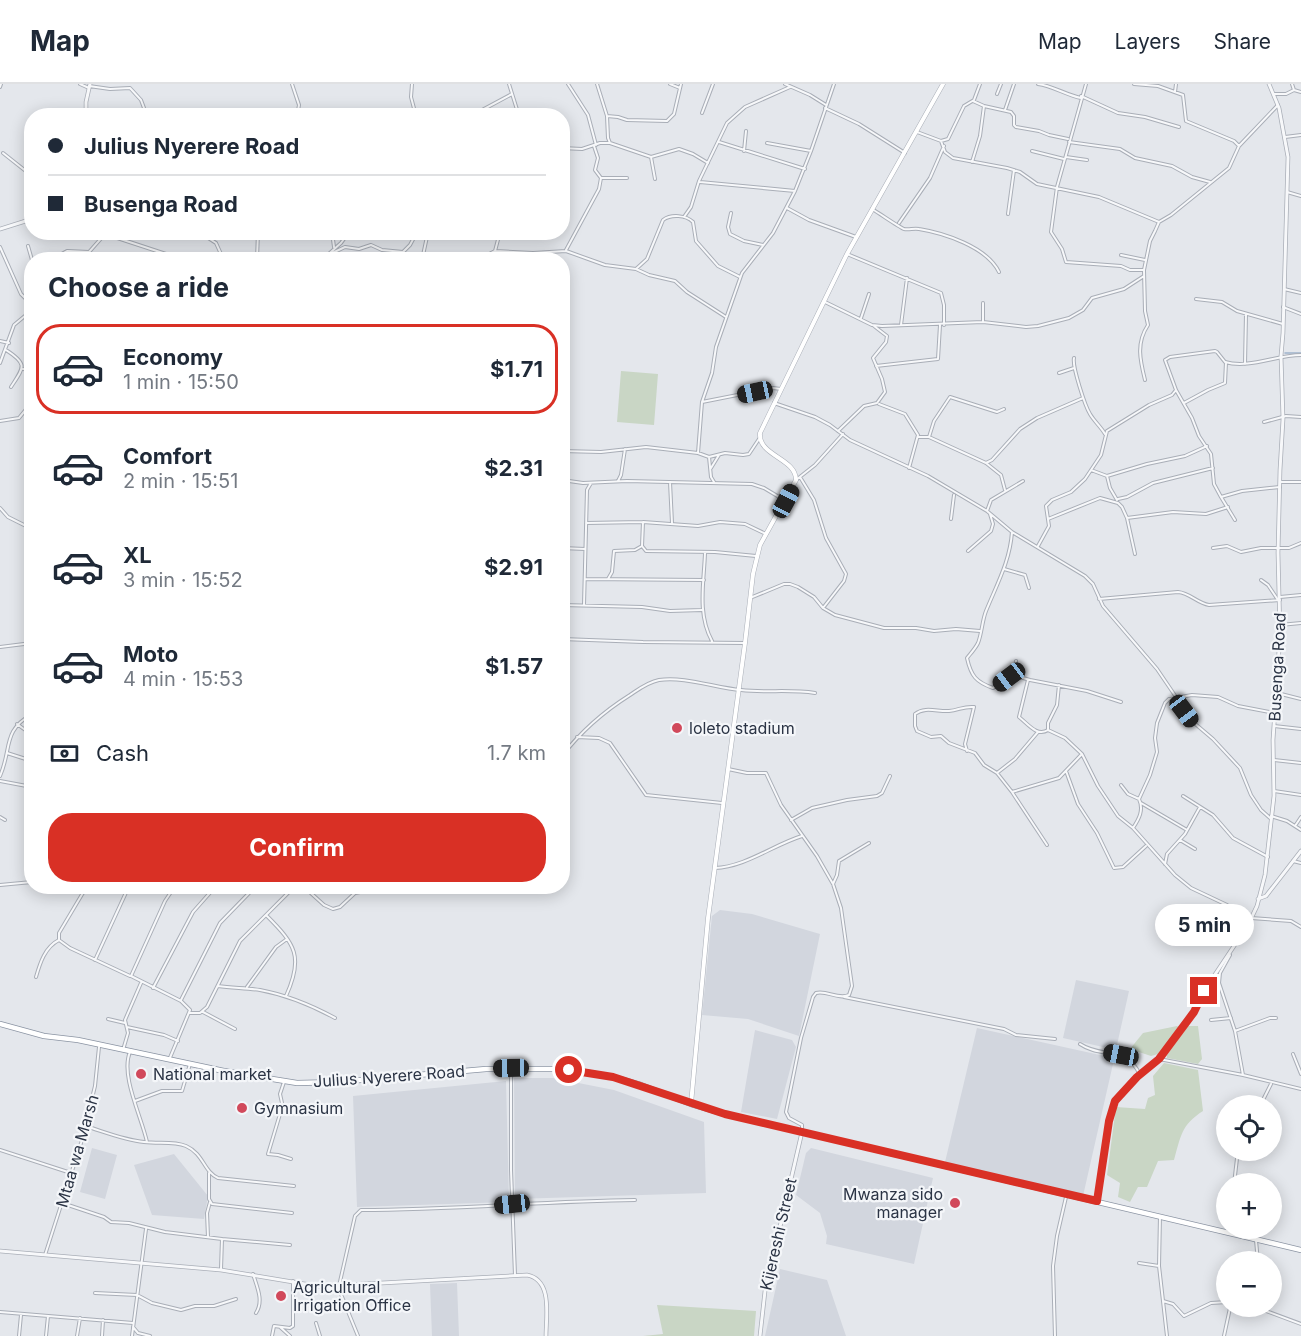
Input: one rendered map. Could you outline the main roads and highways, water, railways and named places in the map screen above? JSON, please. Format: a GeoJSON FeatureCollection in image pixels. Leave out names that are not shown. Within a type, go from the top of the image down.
{"type":"FeatureCollection","features":[{"type":"Feature","properties":{"kind":"highway","name":"Julius Nyerere Road"},"geometry":{"type":"LineString","coordinates":[[0,1024],[44,1036],[284,1082],[328,1082],[511,1068],[553,1069],[613,1077],[691,1104],[802,1132],[1301,1250]]}},
{"type":"Feature","properties":{"kind":"main road"},"geometry":{"type":"LineString","coordinates":[[691,1104],[708,918],[756,556],[798,479],[793,469],[762,445],[759,433],[848,254],[943,84]]}},
{"type":"Feature","properties":{"kind":"waterway"},"geometry":{"type":"LineString","coordinates":[[1285,353],[1301,353]]}},
{"type":"Feature","properties":{"kind":"place","name":"loleto stadium"},"geometry":{"type":"Point","coordinates":[677,728]}},
{"type":"Feature","properties":{"kind":"place","name":"National market"},"geometry":{"type":"Point","coordinates":[141,1074]}},
{"type":"Feature","properties":{"kind":"place","name":"Gymnasium"},"geometry":{"type":"Point","coordinates":[242,1108]}},
{"type":"Feature","properties":{"kind":"place","name":"Mwanza sido manager"},"geometry":{"type":"Point","coordinates":[955,1203]}},
{"type":"Feature","properties":{"kind":"place","name":"Agricultural Irrigation Office"},"geometry":{"type":"Point","coordinates":[281,1296]}}]}
